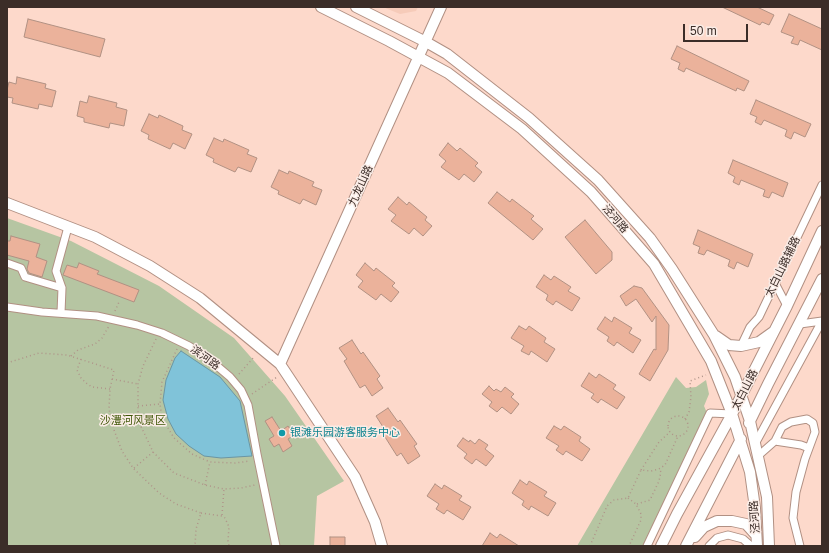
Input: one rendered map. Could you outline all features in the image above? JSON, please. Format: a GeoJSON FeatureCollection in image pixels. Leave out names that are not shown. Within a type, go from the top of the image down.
{"type":"FeatureCollection","features":[{"type":"Feature","properties":{"kind":"street","name":"泾河路"},"geometry":{"type":"LineString","coordinates":[[321,7],[448,73],[522,129],[591,192],[654,264],[711,361],[732,414],[750,472],[755,508],[755,534],[757,546]]}},
{"type":"Feature","properties":{"kind":"street","name":"泾河路"},"geometry":{"type":"LineString","coordinates":[[356,7],[447,54],[529,118],[598,180],[650,238],[672,269],[714,335],[735,376],[750,421],[767,497],[769,546]]}},
{"type":"Feature","properties":{"kind":"street","name":"九龙山路"},"geometry":{"type":"LineString","coordinates":[[283,368],[441,7]]}},
{"type":"Feature","properties":{"kind":"street","name":"太白山路辅路"},"geometry":{"type":"LineString","coordinates":[[741,346],[750,327],[759,317],[822,186]]}},
{"type":"Feature","properties":{"kind":"street"},"geometry":{"type":"LineString","coordinates":[[7,203],[95,237],[150,266],[200,298],[283,368],[355,477],[375,522],[382,546]]}},
{"type":"Feature","properties":{"kind":"street"},"geometry":{"type":"LineString","coordinates":[[61,313],[62,288],[56,271],[68,227]]}},
{"type":"Feature","properties":{"kind":"street","name":"太白山路"},"geometry":{"type":"LineString","coordinates":[[661,546],[742,396],[775,331],[822,231]]}},
{"type":"Feature","properties":{"kind":"street"},"geometry":{"type":"LineString","coordinates":[[7,263],[22,268],[25,277],[62,288]]}},
{"type":"Feature","properties":{"kind":"street","name":"太白山路"},"geometry":{"type":"LineString","coordinates":[[687,546],[822,279]]}},
{"type":"Feature","properties":{"kind":"street"},"geometry":{"type":"LineString","coordinates":[[775,283],[787,306]]}},
{"type":"Feature","properties":{"kind":"street","name":"滨河路"},"geometry":{"type":"LineString","coordinates":[[7,307],[112,318],[159,332],[180,341],[210,360],[241,390],[248,405],[276,546]]}},
{"type":"Feature","properties":{"kind":"street"},"geometry":{"type":"LineString","coordinates":[[800,324],[822,321]]}},
{"type":"Feature","properties":{"kind":"street"},"geometry":{"type":"LineString","coordinates":[[755,444],[822,321]]}},
{"type":"Feature","properties":{"kind":"street"},"geometry":{"type":"LineString","coordinates":[[714,335],[729,345],[741,346],[759,342],[775,331]]}},
{"type":"Feature","properties":{"kind":"street"},"geometry":{"type":"LineString","coordinates":[[647,546],[710,414],[732,414]]}},
{"type":"Feature","properties":{"kind":"street"},"geometry":{"type":"LineString","coordinates":[[758,456],[775,442],[782,427],[791,422],[807,419],[813,423],[815,432],[796,492],[794,518],[800,546]]}},
{"type":"Feature","properties":{"kind":"street"},"geometry":{"type":"LineString","coordinates":[[775,442],[800,444],[809,448]]}},
{"type":"Feature","properties":{"kind":"street"},"geometry":{"type":"LineString","coordinates":[[687,546],[704,527],[717,521],[732,521],[746,524],[755,534]]}},
{"type":"Feature","properties":{"kind":"street"},"geometry":{"type":"LineString","coordinates":[[709,546],[717,538],[728,535],[743,539],[751,546]]}},
{"type":"Feature","properties":{"kind":"path"},"geometry":{"type":"LineString","coordinates":[[71,356],[78,350],[95,344],[98,341],[108,329],[119,302]]}},
{"type":"Feature","properties":{"kind":"path"},"geometry":{"type":"LineString","coordinates":[[159,332],[143,366],[138,384],[138,420],[153,452],[174,473],[205,485],[224,489],[263,484]]}},
{"type":"Feature","properties":{"kind":"path"},"geometry":{"type":"LineString","coordinates":[[180,341],[162,382],[160,404],[162,418],[174,438],[192,454],[210,462],[235,463],[258,460]]}},
{"type":"Feature","properties":{"kind":"path"},"geometry":{"type":"LineString","coordinates":[[233,381],[261,348]]}},
{"type":"Feature","properties":{"kind":"path"},"geometry":{"type":"LineString","coordinates":[[7,363],[39,353],[71,356],[114,370],[110,389],[109,409],[114,430],[122,451],[133,468],[158,493],[176,504],[201,513],[222,516],[225,518],[229,527],[229,546]]}},
{"type":"Feature","properties":{"kind":"path"},"geometry":{"type":"LineString","coordinates":[[81,359],[77,370],[81,378],[92,387],[110,389]]}},
{"type":"Feature","properties":{"kind":"path"},"geometry":{"type":"LineString","coordinates":[[245,398],[283,368]]}},
{"type":"Feature","properties":{"kind":"path"},"geometry":{"type":"LineString","coordinates":[[685,419],[689,412],[691,397],[690,381],[707,374]]}},
{"type":"Feature","properties":{"kind":"path"},"geometry":{"type":"LineString","coordinates":[[112,379],[138,384]]}},
{"type":"Feature","properties":{"kind":"path"},"geometry":{"type":"LineString","coordinates":[[138,406],[160,404]]}},
{"type":"Feature","properties":{"kind":"path"},"geometry":{"type":"LineString","coordinates":[[679,416],[685,419],[688,428],[685,434],[678,436],[670,432],[668,429],[669,422],[673,418],[679,416]]}},
{"type":"Feature","properties":{"kind":"path"},"geometry":{"type":"LineString","coordinates":[[628,498],[641,470],[659,442],[670,432]]}},
{"type":"Feature","properties":{"kind":"path"},"geometry":{"type":"LineString","coordinates":[[641,470],[651,471],[660,469],[665,464],[678,436]]}},
{"type":"Feature","properties":{"kind":"path"},"geometry":{"type":"LineString","coordinates":[[133,468],[153,452]]}},
{"type":"Feature","properties":{"kind":"path"},"geometry":{"type":"LineString","coordinates":[[205,485],[210,462]]}},
{"type":"Feature","properties":{"kind":"path"},"geometry":{"type":"LineString","coordinates":[[636,504],[650,500],[659,481],[661,472],[660,469]]}},
{"type":"Feature","properties":{"kind":"path"},"geometry":{"type":"LineString","coordinates":[[222,516],[224,489]]}},
{"type":"Feature","properties":{"kind":"path"},"geometry":{"type":"LineString","coordinates":[[590,546],[607,506],[614,500],[628,498],[636,504],[641,514],[641,520],[629,546]]}},
{"type":"Feature","properties":{"kind":"path"},"geometry":{"type":"LineString","coordinates":[[195,546],[196,529],[201,513]]}},
{"type":"Feature","properties":{"kind":"shaded area"},"geometry":{"type":"Polygon","coordinates":[[[383,7],[418,7],[416,11],[400,14],[383,7]]]}},
{"type":"Feature","properties":{"kind":"green space","name":"沙澧河风景区"},"geometry":{"type":"Polygon","coordinates":[[[7,218],[71,241],[159,286],[234,338],[285,396],[344,481],[317,496],[314,546],[7,546],[7,218]]]}},
{"type":"Feature","properties":{"kind":"green space"},"geometry":{"type":"Polygon","coordinates":[[[676,377],[686,388],[696,387],[706,380],[709,394],[704,406],[707,413],[645,546],[577,546],[676,377]]]}},
{"type":"Feature","properties":{"kind":"water"},"geometry":{"type":"Polygon","coordinates":[[[181,351],[220,377],[240,401],[252,456],[221,458],[204,456],[189,446],[176,434],[168,419],[163,400],[166,380],[175,358],[181,351]]]}},
{"type":"Feature","properties":{"kind":"building"},"geometry":{"type":"Polygon","coordinates":[[[722,7],[757,7],[774,15],[769,25],[762,22],[760,25],[722,7]]]}},
{"type":"Feature","properties":{"kind":"building"},"geometry":{"type":"Polygon","coordinates":[[[789,14],[822,29],[822,50],[800,40],[798,45],[791,43],[794,37],[781,32],[789,14]]]}},
{"type":"Feature","properties":{"kind":"building"},"geometry":{"type":"Polygon","coordinates":[[[28,19],[105,39],[100,57],[24,37],[28,19]]]}},
{"type":"Feature","properties":{"kind":"building"},"geometry":{"type":"Polygon","coordinates":[[[677,46],[749,81],[744,91],[737,88],[736,91],[686,68],[684,72],[678,69],[680,63],[671,59],[677,46]]]}},
{"type":"Feature","properties":{"kind":"building"},"geometry":{"type":"Polygon","coordinates":[[[17,77],[46,84],[45,88],[56,91],[52,107],[39,104],[38,109],[12,103],[13,98],[7,97],[7,90],[9,82],[16,84],[17,77]]]}},
{"type":"Feature","properties":{"kind":"building"},"geometry":{"type":"Polygon","coordinates":[[[89,96],[117,103],[116,107],[127,110],[124,126],[110,123],[109,128],[84,122],[84,118],[77,116],[80,101],[87,103],[89,96]]]}},
{"type":"Feature","properties":{"kind":"building"},"geometry":{"type":"Polygon","coordinates":[[[756,100],[811,124],[805,137],[794,132],[791,139],[785,136],[787,130],[764,120],[761,125],[755,122],[757,117],[750,114],[756,100]]]}},
{"type":"Feature","properties":{"kind":"building"},"geometry":{"type":"Polygon","coordinates":[[[149,114],[158,118],[159,115],[183,126],[182,130],[192,134],[185,149],[173,143],[170,149],[148,139],[149,135],[141,131],[149,114]]]}},
{"type":"Feature","properties":{"kind":"building"},"geometry":{"type":"Polygon","coordinates":[[[214,138],[223,142],[224,139],[249,150],[247,154],[257,158],[251,172],[238,167],[235,172],[213,162],[214,159],[206,155],[214,138]]]}},
{"type":"Feature","properties":{"kind":"building"},"geometry":{"type":"Polygon","coordinates":[[[448,143],[457,151],[460,148],[478,163],[475,166],[482,172],[474,182],[464,174],[459,180],[441,167],[446,161],[439,155],[448,143]]]}},
{"type":"Feature","properties":{"kind":"building"},"geometry":{"type":"Polygon","coordinates":[[[733,160],[788,183],[783,197],[772,192],[769,198],[763,196],[765,190],[741,180],[739,185],[733,182],[735,177],[728,173],[733,160]]]}},
{"type":"Feature","properties":{"kind":"building"},"geometry":{"type":"Polygon","coordinates":[[[279,170],[288,174],[289,171],[314,182],[312,186],[322,190],[316,205],[303,199],[300,204],[278,194],[279,191],[271,187],[279,170]]]}},
{"type":"Feature","properties":{"kind":"building"},"geometry":{"type":"Polygon","coordinates":[[[497,192],[510,202],[512,199],[534,216],[531,219],[543,229],[533,240],[488,203],[497,192]]]}},
{"type":"Feature","properties":{"kind":"building"},"geometry":{"type":"Polygon","coordinates":[[[398,197],[407,205],[409,202],[427,217],[425,220],[432,226],[423,236],[414,228],[409,234],[391,221],[396,215],[388,209],[398,197]]]}},
{"type":"Feature","properties":{"kind":"building"},"geometry":{"type":"Polygon","coordinates":[[[585,220],[612,252],[612,260],[596,274],[565,237],[585,220]]]}},
{"type":"Feature","properties":{"kind":"building"},"geometry":{"type":"Polygon","coordinates":[[[698,230],[753,254],[748,267],[737,262],[734,269],[728,266],[730,260],[707,250],[704,255],[698,253],[700,247],[693,244],[698,230]]]}},
{"type":"Feature","properties":{"kind":"building"},"geometry":{"type":"Polygon","coordinates":[[[11,236],[40,244],[36,257],[47,261],[42,277],[29,273],[27,269],[29,261],[7,255],[7,241],[10,241],[11,236]]]}},
{"type":"Feature","properties":{"kind":"building"},"geometry":{"type":"Polygon","coordinates":[[[79,263],[99,271],[97,274],[139,290],[134,302],[63,275],[67,265],[77,268],[79,263]]]}},
{"type":"Feature","properties":{"kind":"building"},"geometry":{"type":"Polygon","coordinates":[[[365,263],[374,271],[376,268],[395,283],[392,286],[399,292],[391,302],[381,294],[376,300],[358,287],[363,281],[356,275],[365,263]]]}},
{"type":"Feature","properties":{"kind":"building"},"geometry":{"type":"Polygon","coordinates":[[[544,275],[551,280],[554,276],[571,287],[568,291],[580,298],[572,311],[556,301],[553,305],[546,300],[548,295],[536,287],[544,275]]]}},
{"type":"Feature","properties":{"kind":"building"},"geometry":{"type":"Polygon","coordinates":[[[634,286],[642,288],[669,325],[668,350],[650,381],[639,374],[654,349],[656,350],[656,316],[652,322],[636,299],[626,306],[620,296],[634,286]]]}},
{"type":"Feature","properties":{"kind":"building"},"geometry":{"type":"Polygon","coordinates":[[[605,317],[612,322],[614,317],[632,328],[629,333],[641,340],[633,353],[617,342],[614,346],[607,341],[609,337],[597,329],[605,317]]]}},
{"type":"Feature","properties":{"kind":"building"},"geometry":{"type":"Polygon","coordinates":[[[519,326],[526,330],[529,326],[546,338],[544,342],[555,349],[547,362],[531,351],[529,355],[521,351],[524,346],[511,338],[519,326]]]}},
{"type":"Feature","properties":{"kind":"building"},"geometry":{"type":"Polygon","coordinates":[[[352,340],[361,354],[363,352],[380,376],[377,379],[383,388],[372,396],[365,385],[360,388],[344,361],[347,359],[339,348],[352,340]]]}},
{"type":"Feature","properties":{"kind":"building"},"geometry":{"type":"Polygon","coordinates":[[[589,373],[596,378],[599,374],[616,385],[613,389],[625,397],[617,409],[601,399],[598,403],[591,398],[594,394],[581,386],[589,373]]]}},
{"type":"Feature","properties":{"kind":"building"},"geometry":{"type":"Polygon","coordinates":[[[489,386],[494,391],[496,389],[501,392],[505,387],[514,394],[511,397],[519,404],[511,414],[502,407],[497,412],[489,406],[492,402],[482,394],[489,386]]]}},
{"type":"Feature","properties":{"kind":"building"},"geometry":{"type":"Polygon","coordinates":[[[388,408],[398,422],[400,420],[417,444],[414,446],[420,456],[408,464],[401,453],[397,456],[380,429],[383,427],[376,416],[388,408]]]}},
{"type":"Feature","properties":{"kind":"building","name":"银滩乐园游客服务中心"},"geometry":{"type":"Polygon","coordinates":[[[272,417],[281,431],[288,426],[294,435],[288,439],[292,446],[283,452],[279,444],[274,447],[269,439],[274,436],[265,421],[272,417]]]}},
{"type":"Feature","properties":{"kind":"building"},"geometry":{"type":"Polygon","coordinates":[[[554,426],[561,430],[564,426],[581,437],[579,441],[590,449],[582,461],[566,451],[563,455],[556,450],[559,446],[546,438],[554,426]]]}},
{"type":"Feature","properties":{"kind":"building"},"geometry":{"type":"Polygon","coordinates":[[[463,438],[469,442],[470,440],[475,444],[479,439],[488,445],[485,449],[494,456],[486,466],[476,459],[472,464],[464,458],[467,454],[457,446],[463,438]]]}},
{"type":"Feature","properties":{"kind":"building"},"geometry":{"type":"Polygon","coordinates":[[[520,480],[527,485],[529,481],[547,492],[544,496],[556,503],[548,516],[531,506],[529,510],[522,505],[524,501],[512,493],[520,480]]]}},
{"type":"Feature","properties":{"kind":"building"},"geometry":{"type":"Polygon","coordinates":[[[435,484],[442,489],[444,485],[462,496],[459,500],[471,507],[463,520],[447,510],[444,514],[436,509],[439,504],[427,496],[435,484]]]}},
{"type":"Feature","properties":{"kind":"building"},"geometry":{"type":"Polygon","coordinates":[[[490,533],[497,538],[500,534],[519,546],[482,546],[490,533]]]}},
{"type":"Feature","properties":{"kind":"building"},"geometry":{"type":"Polygon","coordinates":[[[330,537],[345,537],[345,546],[330,546],[330,537]]]}},
{"type":"Feature","properties":{"kind":"place","name":"银滩乐园游客服务中心"},"geometry":{"type":"Point","coordinates":[282,433]}}]}
